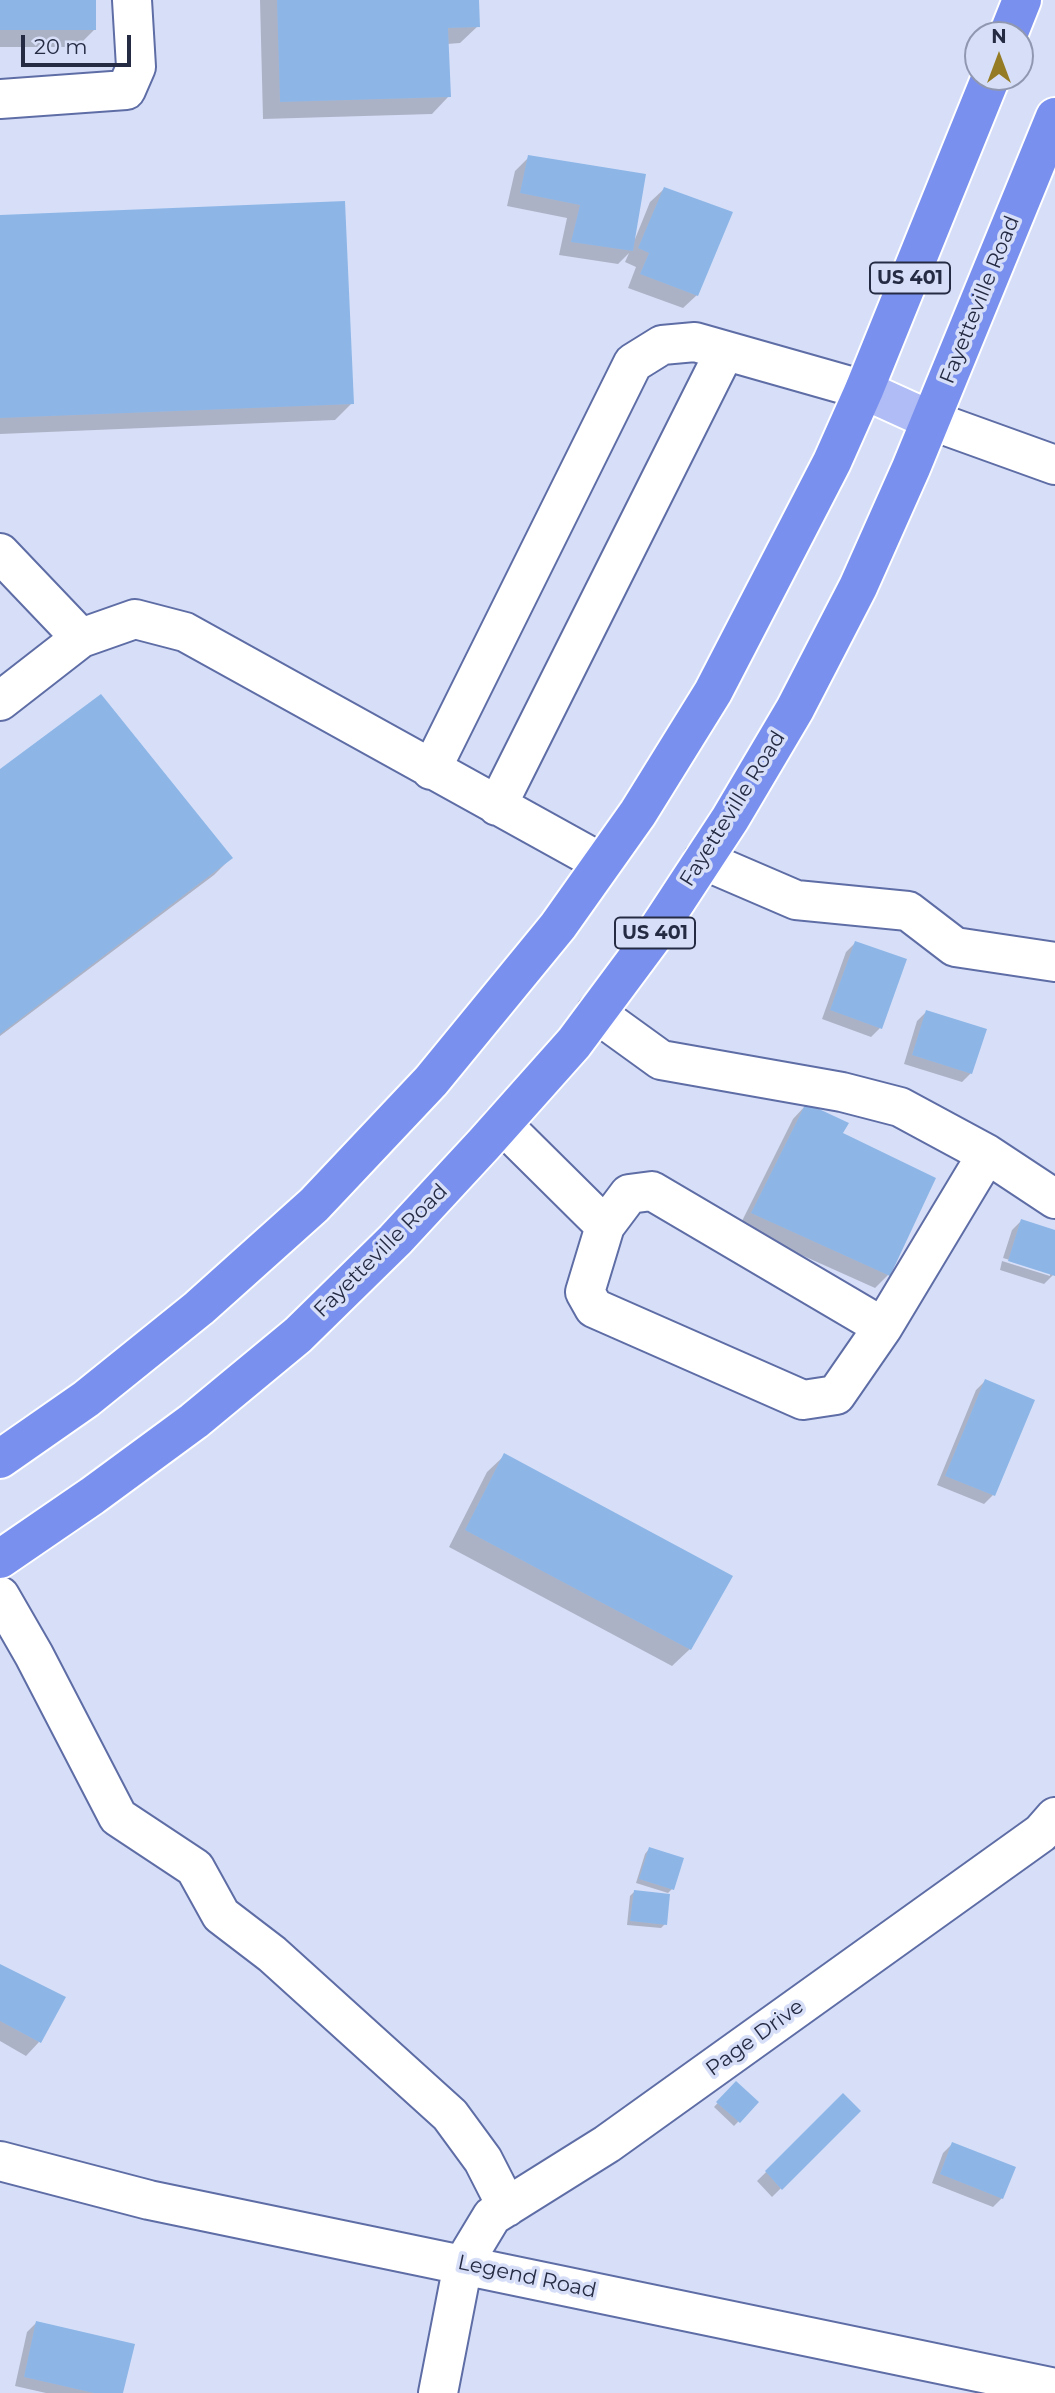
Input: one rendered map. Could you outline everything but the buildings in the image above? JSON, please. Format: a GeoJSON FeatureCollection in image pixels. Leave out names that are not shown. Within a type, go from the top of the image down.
{"type":"FeatureCollection","features":[{"type":"Feature","properties":{"kind":"highway"},"geometry":{"type":"LineString","coordinates":[[1014,21],[1022,0]]}},
{"type":"Feature","properties":{"kind":"highway","name":"US 401"},"geometry":{"type":"LineString","coordinates":[[0,1459],[86,1399],[199,1308],[314,1205],[431,1081],[558,926],[638,813],[713,692],[832,462],[985,91]]}},
{"type":"Feature","properties":{"kind":"highway","name":"Fayetteville Road"},"geometry":{"type":"LineString","coordinates":[[0,1559],[194,1421],[298,1335],[395,1240],[502,1124],[573,1043],[652,938],[730,819],[795,709],[858,587],[911,468],[1055,117]]}},
{"type":"Feature","properties":{"kind":"main road"},"geometry":{"type":"LineString","coordinates":[[864,390],[930,420]]}},
{"type":"Feature","properties":{"kind":"street"},"geometry":{"type":"LineString","coordinates":[[0,99],[126,90],[136,67],[132,0]]}},
{"type":"Feature","properties":{"kind":"street"},"geometry":{"type":"LineString","coordinates":[[431,770],[633,363],[662,345],[695,342],[864,390]]}},
{"type":"Feature","properties":{"kind":"street"},"geometry":{"type":"LineString","coordinates":[[498,806],[725,351]]}},
{"type":"Feature","properties":{"kind":"street"},"geometry":{"type":"LineString","coordinates":[[930,420],[1055,465]]}},
{"type":"Feature","properties":{"kind":"street"},"geometry":{"type":"LineString","coordinates":[[0,554],[81,638]]}},
{"type":"Feature","properties":{"kind":"street"},"geometry":{"type":"LineString","coordinates":[[0,701],[81,638],[135,620],[185,632],[602,863]]}},
{"type":"Feature","properties":{"kind":"street"},"geometry":{"type":"LineString","coordinates":[[703,860],[796,900],[908,912],[955,947],[1055,962]]}},
{"type":"Feature","properties":{"kind":"street"},"geometry":{"type":"LineString","coordinates":[[596,1013],[661,1060],[842,1092],[900,1107],[987,1154],[1055,1199]]}},
{"type":"Feature","properties":{"kind":"street"},"geometry":{"type":"LineString","coordinates":[[502,1124],[605,1226]]}},
{"type":"Feature","properties":{"kind":"street"},"geometry":{"type":"LineString","coordinates":[[883,1327],[652,1191],[629,1194],[605,1226],[585,1292],[594,1308],[803,1400],[836,1395],[883,1327],[987,1154]]}},
{"type":"Feature","properties":{"kind":"street"},"geometry":{"type":"LineString","coordinates":[[0,1596],[34,1655],[117,1817],[195,1868],[221,1914],[272,1954],[450,2115],[482,2160],[507,2207]]}},
{"type":"Feature","properties":{"kind":"street","name":"Page Drive"},"geometry":{"type":"LineString","coordinates":[[463,2264],[492,2216],[607,2144],[1041,1833],[1055,1817]]}},
{"type":"Feature","properties":{"kind":"street","name":"Legend Road"},"geometry":{"type":"LineString","coordinates":[[0,2161],[149,2200],[1055,2388]]}},
{"type":"Feature","properties":{"kind":"street"},"geometry":{"type":"LineString","coordinates":[[438,2393],[463,2264]]}}]}
